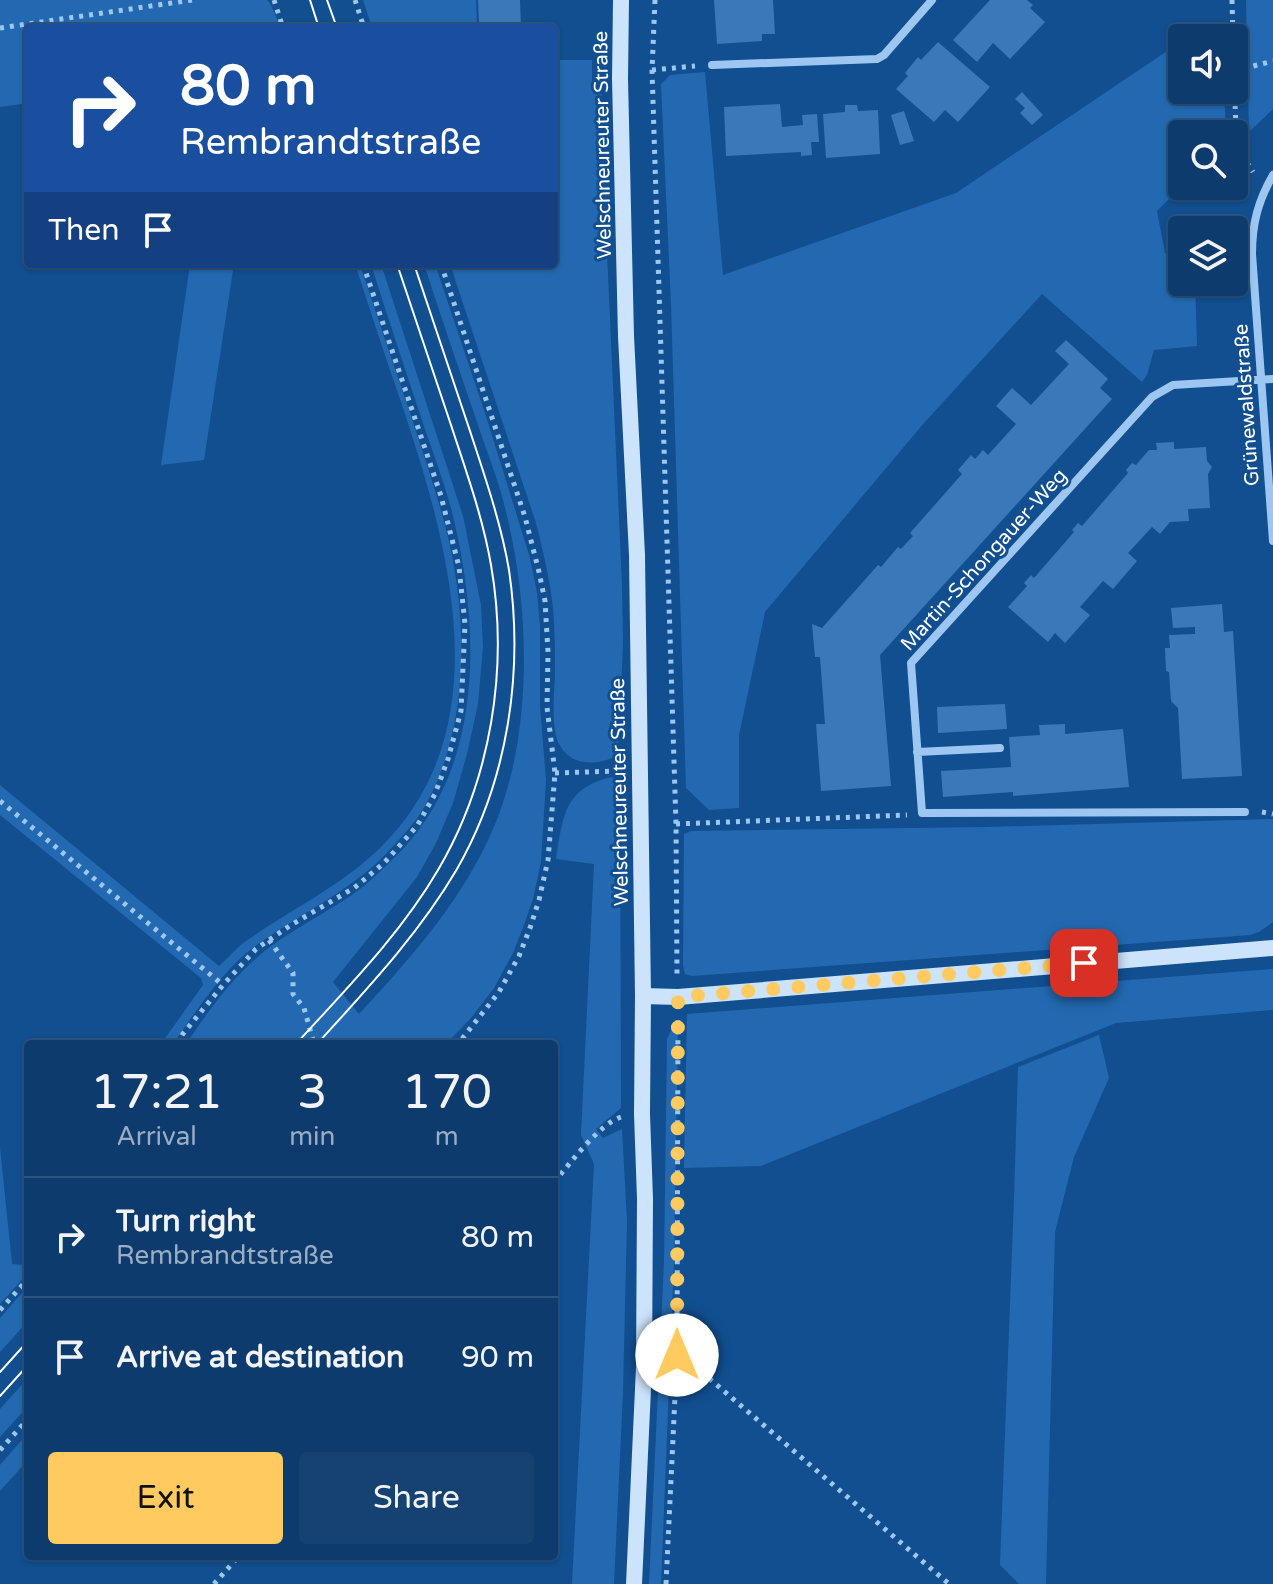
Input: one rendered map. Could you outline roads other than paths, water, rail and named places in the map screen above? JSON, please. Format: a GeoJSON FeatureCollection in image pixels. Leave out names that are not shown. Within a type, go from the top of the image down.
{"type":"FeatureCollection","features":[{"type":"Feature","properties":{"kind":"main road","name":"Welschneureuter Straße"},"geometry":{"type":"LineString","coordinates":[[621,0],[626,336],[637,555],[645,1199],[644,1367],[634,1584]]}},
{"type":"Feature","properties":{"kind":"main road"},"geometry":{"type":"LineString","coordinates":[[643,996],[678,997],[1273,948]]}},
{"type":"Feature","properties":{"kind":"street"},"geometry":{"type":"LineString","coordinates":[[712,65],[877,59],[932,0]]}},
{"type":"Feature","properties":{"kind":"street","name":"Grünewaldstraße"},"geometry":{"type":"LineString","coordinates":[[1273,175],[1256,209],[1252,231],[1273,541]]}},
{"type":"Feature","properties":{"kind":"street","name":"Martin-Schongauer-Weg"},"geometry":{"type":"LineString","coordinates":[[1245,812],[922,813],[911,663],[1152,397],[1173,385],[1273,379]]}},
{"type":"Feature","properties":{"kind":"street"},"geometry":{"type":"LineString","coordinates":[[917,752],[1000,748]]}},
{"type":"Feature","properties":{"kind":"tram line"},"geometry":{"type":"LineString","coordinates":[[310,0],[318,24]]}},
{"type":"Feature","properties":{"kind":"tram line"},"geometry":{"type":"LineString","coordinates":[[327,0],[336,24]]}},
{"type":"Feature","properties":{"kind":"tram line"},"geometry":{"type":"LineString","coordinates":[[300,1040],[390,939],[438,870],[471,799],[483,761],[496,683],[496,604],[488,547],[398,268]]}},
{"type":"Feature","properties":{"kind":"tram line"},"geometry":{"type":"LineString","coordinates":[[321,1040],[409,938],[457,869],[489,799],[500,762],[513,686],[513,608],[502,535],[415,268]]}},
{"type":"Feature","properties":{"kind":"tram line"},"geometry":{"type":"LineString","coordinates":[[0,1372],[24,1345]]}},
{"type":"Feature","properties":{"kind":"tram line"},"geometry":{"type":"LineString","coordinates":[[0,1396],[24,1369]]}}]}
